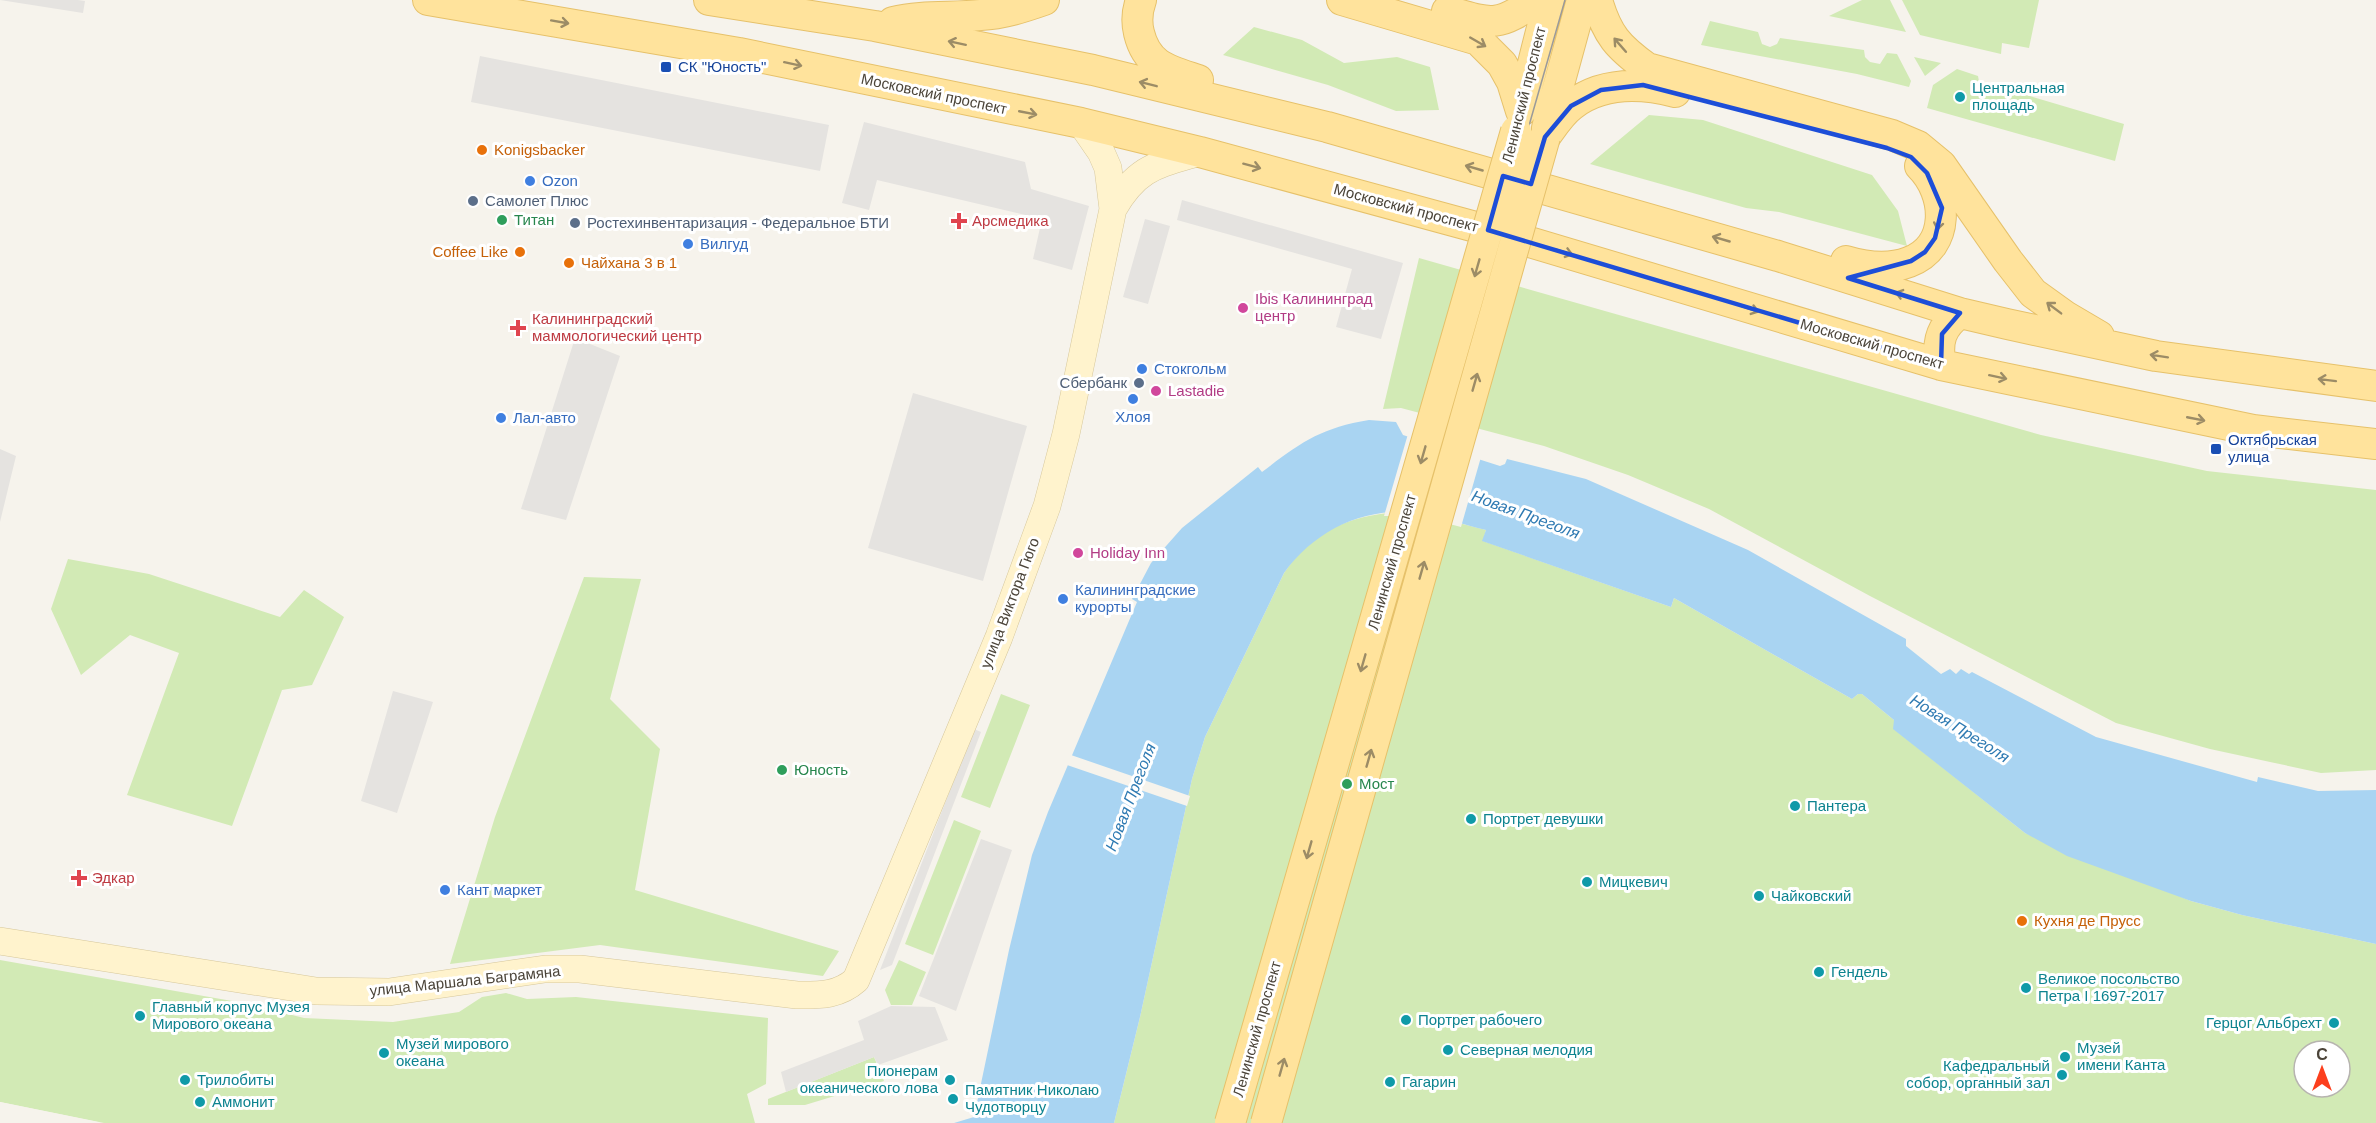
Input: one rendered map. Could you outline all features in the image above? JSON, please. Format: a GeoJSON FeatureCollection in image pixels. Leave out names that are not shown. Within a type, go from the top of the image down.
{"type":"FeatureCollection","features":[{"type":"Feature","properties":{"kind":"main road","name":"Московский проспект"},"geometry":{"type":"LineString","coordinates":[[428,0],[739,53],[1081,123],[1200,152],[1516,237],[1941,365],[2253,430],[2376,444]]}},
{"type":"Feature","properties":{"kind":"main road"},"geometry":{"type":"LineString","coordinates":[[709,0],[875,26],[1093,70],[1327,127],[1778,256],[1960,313],[2122,349],[2279,374],[2376,386]]}},
{"type":"Feature","properties":{"kind":"main road"},"geometry":{"type":"LineString","coordinates":[[875,26],[909,18],[1004,12],[1044,0]]}},
{"type":"Feature","properties":{"kind":"main road"},"geometry":{"type":"LineString","coordinates":[[1142,0],[1137,10],[1138,27],[1143,47],[1151,60],[1172,71],[1209,84],[1263,96],[1327,127]]}},
{"type":"Feature","properties":{"kind":"main road"},"geometry":{"type":"LineString","coordinates":[[1342,0],[1478,40],[1502,64],[1512,82],[1527,126],[1566,111],[1581,99],[1619,85],[1643,85],[1887,148],[1911,157],[1927,173],[1938,189],[1942,208],[1938,232],[1925,252],[1911,261],[1888,267],[1857,264],[1803,249],[1778,256]]}},
{"type":"Feature","properties":{"kind":"main road"},"geometry":{"type":"LineString","coordinates":[[1408,0],[1482,21],[1497,22],[1516,15],[1535,0]]}},
{"type":"Feature","properties":{"kind":"main road","name":"Ленинский проспект"},"geometry":{"type":"LineString","coordinates":[[1266,1123],[1527,126],[1549,0]]}},
{"type":"Feature","properties":{"kind":"main road","name":"Ленинский проспект"},"geometry":{"type":"LineString","coordinates":[[1230,1123],[1527,126],[1582,0]]}},
{"type":"Feature","properties":{"kind":"main road"},"geometry":{"type":"LineString","coordinates":[[1597,0],[1609,32],[1622,50],[1647,68],[1892,135],[1918,146],[1941,165],[2008,261],[2033,292],[2065,316],[2122,349]]}},
{"type":"Feature","properties":{"kind":"main road"},"geometry":{"type":"LineString","coordinates":[[1941,365],[1938,352],[1942,334],[1948,321],[1960,313]]}},
{"type":"Feature","properties":{"kind":"street","name":"улица Виктора Гюго"},"geometry":{"type":"LineString","coordinates":[[856,981],[999,637],[1047,506],[1066,434],[1113,208],[1111,184],[1104,160],[1081,123]]}},
{"type":"Feature","properties":{"kind":"street","name":"улица Виктора Гюго"},"geometry":{"type":"LineString","coordinates":[[1113,208],[1123,192],[1145,171],[1162,163],[1200,152]]}},
{"type":"Feature","properties":{"kind":"street","name":"улица Маршала Баграмяна"},"geometry":{"type":"LineString","coordinates":[[0,941],[316,991],[389,992],[545,969],[580,969],[634,974],[797,994],[824,995],[837,992],[856,981]]}},
{"type":"Feature","properties":{"kind":"highlighted area"},"geometry":{"type":"Polygon","coordinates":[[[1643,85],[1887,148],[1911,157],[1927,173],[1942,208],[1935,238],[1925,252],[1911,261],[1848,278],[1960,313],[1942,334],[1941,365],[1488,230],[1503,176],[1531,184],[1545,137],[1571,106],[1601,90],[1643,85]]]}},
{"type":"Feature","properties":{"kind":"green space"},"geometry":{"type":"Polygon","coordinates":[[[1862,0],[1890,0],[1906,32],[1829,16],[1862,0]]]}},
{"type":"Feature","properties":{"kind":"green space"},"geometry":{"type":"Polygon","coordinates":[[[1902,0],[2039,0],[2029,48],[2002,43],[2001,54],[1920,35],[1902,0]]]}},
{"type":"Feature","properties":{"kind":"green space"},"geometry":{"type":"Polygon","coordinates":[[[1710,21],[1758,32],[1762,44],[1770,47],[1777,44],[1780,38],[1864,50],[1865,57],[1870,62],[1880,64],[1887,53],[1897,54],[1911,81],[1909,87],[1857,74],[1701,45],[1710,21]]]}},
{"type":"Feature","properties":{"kind":"green space"},"geometry":{"type":"Polygon","coordinates":[[[1254,27],[1302,40],[1344,63],[1397,57],[1430,67],[1439,110],[1396,111],[1328,85],[1223,55],[1254,27]]]}},
{"type":"Feature","properties":{"kind":"green space"},"geometry":{"type":"Polygon","coordinates":[[[1914,57],[1941,63],[1925,76],[1914,57]]]}},
{"type":"Feature","properties":{"kind":"green space"},"geometry":{"type":"Polygon","coordinates":[[[1957,69],[1978,76],[1980,87],[1989,91],[2003,88],[2124,124],[2115,161],[1927,108],[1933,85],[1957,69]]]}},
{"type":"Feature","properties":{"kind":"green space"},"geometry":{"type":"Polygon","coordinates":[[[1649,115],[1703,120],[1872,175],[1898,211],[1907,246],[1779,212],[1746,208],[1590,164],[1649,115]]]}},
{"type":"Feature","properties":{"kind":"green space"},"geometry":{"type":"Polygon","coordinates":[[[1419,258],[2041,435],[2207,471],[2376,490],[2376,770],[2321,773],[2210,749],[2116,723],[1870,596],[1709,509],[1628,475],[1544,446],[1401,408],[1383,409],[1419,258]]]}},
{"type":"Feature","properties":{"kind":"green space"},"geometry":{"type":"Polygon","coordinates":[[[1397,512],[1420,513],[1486,530],[1483,541],[1671,607],[1674,598],[1852,699],[1862,694],[1894,720],[1894,729],[2025,833],[2191,901],[2242,915],[2376,944],[2376,1123],[1114,1123],[1140,1017],[1192,779],[1205,737],[1284,573],[1295,558],[1319,536],[1347,522],[1397,512]]]}},
{"type":"Feature","properties":{"kind":"green space"},"geometry":{"type":"Polygon","coordinates":[[[68,559],[149,574],[280,617],[304,590],[344,617],[312,685],[282,690],[232,826],[127,795],[179,653],[130,635],[81,675],[51,609],[68,559]]]}},
{"type":"Feature","properties":{"kind":"green space"},"geometry":{"type":"Polygon","coordinates":[[[584,577],[641,579],[610,699],[660,749],[635,890],[839,951],[823,976],[600,945],[450,964],[495,817],[584,577]]]}},
{"type":"Feature","properties":{"kind":"green space"},"geometry":{"type":"Polygon","coordinates":[[[1001,694],[1030,705],[990,808],[961,797],[1001,694]]]}},
{"type":"Feature","properties":{"kind":"green space"},"geometry":{"type":"Polygon","coordinates":[[[954,820],[981,831],[933,955],[905,944],[954,820]]]}},
{"type":"Feature","properties":{"kind":"green space","name":"Музей мирового океана"},"geometry":{"type":"Polygon","coordinates":[[[0,960],[249,1004],[304,1018],[393,1022],[459,1012],[482,997],[506,993],[527,999],[576,997],[768,1018],[766,1084],[747,1094],[755,1123],[104,1123],[0,1102],[0,960]]]}},
{"type":"Feature","properties":{"kind":"green space"},"geometry":{"type":"Polygon","coordinates":[[[899,960],[926,972],[912,1005],[891,1005],[885,990],[899,960]]]}},
{"type":"Feature","properties":{"kind":"green space"},"geometry":{"type":"Polygon","coordinates":[[[874,1057],[884,1081],[805,1105],[768,1105],[768,1099],[874,1057]]]}},
{"type":"Feature","properties":{"kind":"shaded area"},"geometry":{"type":"Polygon","coordinates":[[[0,0],[78,0],[85,1],[83,13],[0,0]]]}},
{"type":"Feature","properties":{"kind":"shaded area"},"geometry":{"type":"Polygon","coordinates":[[[480,56],[829,125],[820,171],[471,102],[480,56]]]}},
{"type":"Feature","properties":{"kind":"shaded area"},"geometry":{"type":"Polygon","coordinates":[[[864,122],[1025,162],[1031,189],[1089,206],[1072,270],[1033,259],[1042,219],[877,180],[869,210],[842,203],[864,122]]]}},
{"type":"Feature","properties":{"kind":"shaded area"},"geometry":{"type":"Polygon","coordinates":[[[1182,200],[1403,263],[1381,339],[1336,327],[1352,269],[1177,220],[1182,200]]]}},
{"type":"Feature","properties":{"kind":"shaded area"},"geometry":{"type":"Polygon","coordinates":[[[1145,219],[1170,226],[1148,304],[1123,297],[1145,219]]]}},
{"type":"Feature","properties":{"kind":"shaded area"},"geometry":{"type":"Polygon","coordinates":[[[575,338],[620,356],[566,520],[521,509],[575,338]]]}},
{"type":"Feature","properties":{"kind":"shaded area"},"geometry":{"type":"Polygon","coordinates":[[[913,393],[1027,426],[983,581],[868,548],[913,393]]]}},
{"type":"Feature","properties":{"kind":"shaded area"},"geometry":{"type":"Polygon","coordinates":[[[0,449],[16,456],[0,522],[0,449]]]}},
{"type":"Feature","properties":{"kind":"shaded area"},"geometry":{"type":"Polygon","coordinates":[[[393,691],[433,702],[397,813],[361,801],[393,691]]]}},
{"type":"Feature","properties":{"kind":"shaded area"},"geometry":{"type":"Polygon","coordinates":[[[974,729],[981,732],[892,965],[880,970],[974,729]]]}},
{"type":"Feature","properties":{"kind":"shaded area"},"geometry":{"type":"Polygon","coordinates":[[[981,839],[1012,850],[956,1011],[919,996],[981,839]]]}},
{"type":"Feature","properties":{"kind":"shaded area"},"geometry":{"type":"Polygon","coordinates":[[[891,1006],[935,1007],[948,1040],[878,1065],[874,1057],[786,1092],[781,1072],[864,1040],[858,1021],[891,1006]]]}},
{"type":"Feature","properties":{"kind":"water","name":"Новая Преголя"},"geometry":{"type":"Polygon","coordinates":[[[1369,420],[1396,422],[1403,435],[1500,466],[1505,464],[1507,459],[1586,479],[1748,550],[1906,639],[1906,646],[1941,674],[1950,669],[1956,674],[1961,669],[1969,674],[1972,672],[2096,737],[2257,782],[2258,777],[2318,791],[2376,790],[2376,944],[2242,915],[2191,901],[2067,856],[2025,833],[1893,729],[1894,720],[1862,694],[1852,699],[1674,598],[1671,607],[1482,541],[1486,530],[1419,513],[1379,513],[1343,524],[1326,533],[1296,558],[1284,573],[1205,737],[1192,779],[1140,1017],[1114,1123],[954,1123],[974,1117],[1009,950],[1032,855],[1137,602],[1132,599],[1151,563],[1182,528],[1258,467],[1262,472],[1300,445],[1324,432],[1369,420]]]}},
{"type":"Feature","properties":{"kind":"pier"},"geometry":{"type":"Polygon","coordinates":[[[1408,434],[1481,457],[1461,527],[1419,516],[1384,516],[1408,434]]]}},
{"type":"Feature","properties":{"kind":"pier"},"geometry":{"type":"Polygon","coordinates":[[[1071,755],[1190,796],[1187,806],[1067,765],[1071,755]]]}},
{"type":"Feature","properties":{"kind":"pier"},"geometry":{"type":"Polygon","coordinates":[[[0,1102],[98,1122],[98,1123],[0,1123],[0,1102]]]}},
{"type":"Feature","properties":{"kind":"tram line"},"geometry":{"type":"LineString","coordinates":[[1243,1123],[1565,0]]}},
{"type":"Feature","properties":{"kind":"place","name":"СК \"Юность\""},"geometry":{"type":"Point","coordinates":[666,67]}},
{"type":"Feature","properties":{"kind":"place","name":"Центральная площадь"},"geometry":{"type":"Point","coordinates":[1960,97]}},
{"type":"Feature","properties":{"kind":"place","name":"Konigsbacker"},"geometry":{"type":"Point","coordinates":[482,150]}},
{"type":"Feature","properties":{"kind":"place","name":"Ozon"},"geometry":{"type":"Point","coordinates":[530,181]}},
{"type":"Feature","properties":{"kind":"place","name":"Самолет Плюс"},"geometry":{"type":"Point","coordinates":[473,201]}},
{"type":"Feature","properties":{"kind":"place","name":"Титан"},"geometry":{"type":"Point","coordinates":[502,220]}},
{"type":"Feature","properties":{"kind":"place","name":"Арсмедика"},"geometry":{"type":"Point","coordinates":[959,221]}},
{"type":"Feature","properties":{"kind":"place","name":"Ростехинвентаризация - Федеральное БТИ"},"geometry":{"type":"Point","coordinates":[575,223]}},
{"type":"Feature","properties":{"kind":"place","name":"Вилгуд"},"geometry":{"type":"Point","coordinates":[688,244]}},
{"type":"Feature","properties":{"kind":"place","name":"Coffee Like"},"geometry":{"type":"Point","coordinates":[520,252]}},
{"type":"Feature","properties":{"kind":"place","name":"Чайхана 3 в 1"},"geometry":{"type":"Point","coordinates":[569,263]}},
{"type":"Feature","properties":{"kind":"place","name":"Ibis Калининград центр"},"geometry":{"type":"Point","coordinates":[1243,308]}},
{"type":"Feature","properties":{"kind":"place","name":"Калининградский маммологический центр"},"geometry":{"type":"Point","coordinates":[518,328]}},
{"type":"Feature","properties":{"kind":"place","name":"Стокгольм"},"geometry":{"type":"Point","coordinates":[1142,369]}},
{"type":"Feature","properties":{"kind":"place","name":"Сбербанк"},"geometry":{"type":"Point","coordinates":[1139,383]}},
{"type":"Feature","properties":{"kind":"place","name":"Lastadie"},"geometry":{"type":"Point","coordinates":[1156,391]}},
{"type":"Feature","properties":{"kind":"place","name":"Хлоя"},"geometry":{"type":"Point","coordinates":[1133,399]}},
{"type":"Feature","properties":{"kind":"place","name":"Лал-авто"},"geometry":{"type":"Point","coordinates":[501,418]}},
{"type":"Feature","properties":{"kind":"place","name":"Октябрьская улица"},"geometry":{"type":"Point","coordinates":[2216,449]}},
{"type":"Feature","properties":{"kind":"place","name":"Holiday Inn"},"geometry":{"type":"Point","coordinates":[1078,553]}},
{"type":"Feature","properties":{"kind":"place","name":"Калининградские курорты"},"geometry":{"type":"Point","coordinates":[1063,599]}},
{"type":"Feature","properties":{"kind":"place","name":"Юность"},"geometry":{"type":"Point","coordinates":[782,770]}},
{"type":"Feature","properties":{"kind":"place","name":"Мост"},"geometry":{"type":"Point","coordinates":[1347,784]}},
{"type":"Feature","properties":{"kind":"place","name":"Пантера"},"geometry":{"type":"Point","coordinates":[1795,806]}},
{"type":"Feature","properties":{"kind":"place","name":"Портрет девушки"},"geometry":{"type":"Point","coordinates":[1471,819]}},
{"type":"Feature","properties":{"kind":"place","name":"Эдкар"},"geometry":{"type":"Point","coordinates":[79,878]}},
{"type":"Feature","properties":{"kind":"place","name":"Мицкевич"},"geometry":{"type":"Point","coordinates":[1587,882]}},
{"type":"Feature","properties":{"kind":"place","name":"Кант маркет"},"geometry":{"type":"Point","coordinates":[445,890]}},
{"type":"Feature","properties":{"kind":"place","name":"Чайковский"},"geometry":{"type":"Point","coordinates":[1759,896]}},
{"type":"Feature","properties":{"kind":"place","name":"Кухня де Прусс"},"geometry":{"type":"Point","coordinates":[2022,921]}},
{"type":"Feature","properties":{"kind":"place","name":"Гендель"},"geometry":{"type":"Point","coordinates":[1819,972]}},
{"type":"Feature","properties":{"kind":"place","name":"Великое посольство Петра I 1697-2017"},"geometry":{"type":"Point","coordinates":[2026,988]}},
{"type":"Feature","properties":{"kind":"place","name":"Главный корпус Музея Мирового океана"},"geometry":{"type":"Point","coordinates":[140,1016]}},
{"type":"Feature","properties":{"kind":"place","name":"Портрет рабочего"},"geometry":{"type":"Point","coordinates":[1406,1020]}},
{"type":"Feature","properties":{"kind":"place","name":"Герцог Альбрехт"},"geometry":{"type":"Point","coordinates":[2334,1023]}},
{"type":"Feature","properties":{"kind":"place","name":"Северная мелодия"},"geometry":{"type":"Point","coordinates":[1448,1050]}},
{"type":"Feature","properties":{"kind":"place","name":"Музей мирового океана"},"geometry":{"type":"Point","coordinates":[384,1053]}},
{"type":"Feature","properties":{"kind":"place","name":"Музей имени Канта"},"geometry":{"type":"Point","coordinates":[2065,1057]}},
{"type":"Feature","properties":{"kind":"place","name":"Кафедральный собор, органный зал"},"geometry":{"type":"Point","coordinates":[2062,1075]}},
{"type":"Feature","properties":{"kind":"place","name":"Трилобиты"},"geometry":{"type":"Point","coordinates":[185,1080]}},
{"type":"Feature","properties":{"kind":"place","name":"Пионерам океанического лова"},"geometry":{"type":"Point","coordinates":[950,1080]}},
{"type":"Feature","properties":{"kind":"place","name":"Гагарин"},"geometry":{"type":"Point","coordinates":[1390,1082]}},
{"type":"Feature","properties":{"kind":"place","name":"Памятник Николаю Чудотворцу"},"geometry":{"type":"Point","coordinates":[953,1099]}},
{"type":"Feature","properties":{"kind":"place","name":"Аммонит"},"geometry":{"type":"Point","coordinates":[200,1102]}}]}
